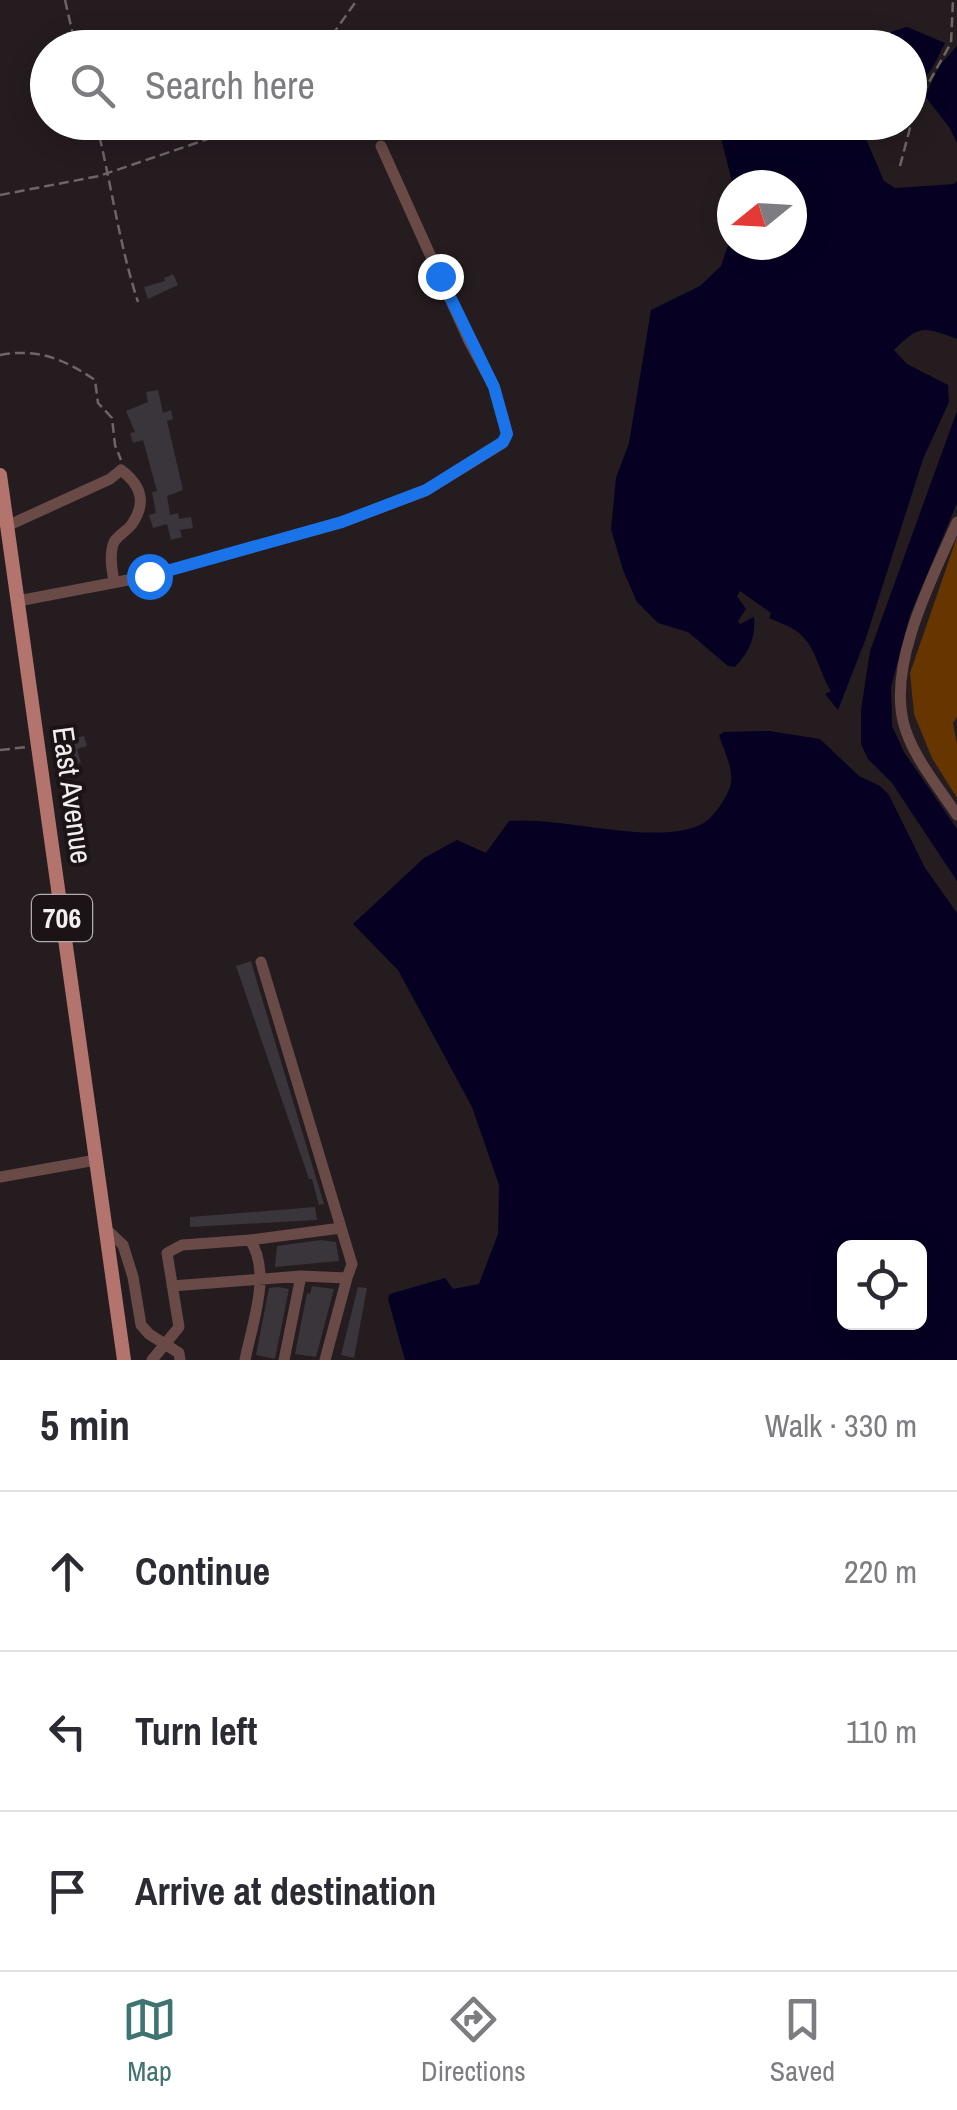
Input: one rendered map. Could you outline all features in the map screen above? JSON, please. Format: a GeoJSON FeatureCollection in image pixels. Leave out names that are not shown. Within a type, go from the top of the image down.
{"type":"FeatureCollection","features":[{"type":"Feature","properties":{"kind":"main road","name":"East Avenue"},"geometry":{"type":"LineString","coordinates":[[0,475],[124,1360]]}},
{"type":"Feature","properties":{"kind":"street"},"geometry":{"type":"LineString","coordinates":[[18,601],[149,576],[342,522],[426,490],[503,442],[507,434],[494,387],[469,341],[381,146]]}},
{"type":"Feature","properties":{"kind":"street"},"geometry":{"type":"LineString","coordinates":[[7,526],[110,479],[121,470],[137,482],[142,503],[131,526],[114,541],[114,582]]}},
{"type":"Feature","properties":{"kind":"street"},"geometry":{"type":"LineString","coordinates":[[957,522],[920,610],[902,672],[900,697],[903,721],[912,744],[957,814]]}},
{"type":"Feature","properties":{"kind":"street"},"geometry":{"type":"LineString","coordinates":[[260,962],[352,1264],[326,1360]]}},
{"type":"Feature","properties":{"kind":"street"},"geometry":{"type":"LineString","coordinates":[[0,1178],[96,1160]]}},
{"type":"Feature","properties":{"kind":"street"},"geometry":{"type":"LineString","coordinates":[[152,1360],[179,1327],[167,1254],[182,1244],[341,1228]]}},
{"type":"Feature","properties":{"kind":"street"},"geometry":{"type":"LineString","coordinates":[[106,1229],[123,1245],[134,1277],[141,1325],[178,1353],[180,1360]]}},
{"type":"Feature","properties":{"kind":"street"},"geometry":{"type":"LineString","coordinates":[[246,1360],[260,1280],[259,1253],[250,1240]]}},
{"type":"Feature","properties":{"kind":"street"},"geometry":{"type":"LineString","coordinates":[[172,1286],[301,1276],[347,1278]]}},
{"type":"Feature","properties":{"kind":"street"},"geometry":{"type":"LineString","coordinates":[[284,1360],[301,1276]]}},
{"type":"Feature","properties":{"kind":"path"},"geometry":{"type":"LineString","coordinates":[[65,0],[72,30]]}},
{"type":"Feature","properties":{"kind":"path"},"geometry":{"type":"LineString","coordinates":[[336,30],[357,0]]}},
{"type":"Feature","properties":{"kind":"path"},"geometry":{"type":"LineString","coordinates":[[927,86],[951,43],[953,0]]}},
{"type":"Feature","properties":{"kind":"path"},"geometry":{"type":"LineString","coordinates":[[101,140],[127,270],[138,302]]}},
{"type":"Feature","properties":{"kind":"path"},"geometry":{"type":"LineString","coordinates":[[0,195],[109,172],[204,140]]}},
{"type":"Feature","properties":{"kind":"path"},"geometry":{"type":"LineString","coordinates":[[900,166],[907,140]]}},
{"type":"Feature","properties":{"kind":"path"},"geometry":{"type":"LineString","coordinates":[[0,355],[47,354],[70,363],[95,380],[98,403],[112,418],[115,445],[124,467],[121,470]]}},
{"type":"Feature","properties":{"kind":"path"},"geometry":{"type":"LineString","coordinates":[[0,750],[38,745]]}},
{"type":"Feature","properties":{"kind":"shaded area"},"geometry":{"type":"Polygon","coordinates":[[[927,35],[945,43],[927,75],[927,35]]]}},
{"type":"Feature","properties":{"kind":"shaded area"},"geometry":{"type":"Polygon","coordinates":[[[957,46],[957,143],[927,99],[940,65],[957,46]]]}},
{"type":"Feature","properties":{"kind":"shaded area"},"geometry":{"type":"Polygon","coordinates":[[[721,140],[866,140],[884,181],[895,188],[957,181],[957,339],[923,330],[894,350],[907,364],[948,385],[949,402],[923,459],[866,638],[838,710],[825,694],[831,691],[805,639],[769,618],[771,613],[740,591],[737,596],[746,609],[738,621],[740,624],[754,617],[754,632],[735,667],[728,666],[688,632],[658,623],[637,602],[611,529],[616,478],[629,443],[651,310],[700,286],[723,260],[807,260],[807,170],[729,170],[721,140]]]}},
{"type":"Feature","properties":{"kind":"shaded area"},"geometry":{"type":"Polygon","coordinates":[[[957,411],[957,503],[910,615],[891,687],[892,726],[904,752],[957,829],[957,881],[892,783],[868,759],[861,744],[861,710],[870,651],[957,411]]]}},
{"type":"Feature","properties":{"kind":"shaded area"},"geometry":{"type":"Polygon","coordinates":[[[957,537],[957,717],[953,723],[957,798],[932,758],[914,714],[910,673],[957,537]]]}},
{"type":"Feature","properties":{"kind":"shaded area"},"geometry":{"type":"Polygon","coordinates":[[[769,731],[820,739],[859,776],[889,795],[925,868],[957,913],[957,1360],[405,1360],[388,1299],[390,1294],[445,1278],[453,1289],[479,1284],[498,1234],[499,1185],[472,1107],[398,970],[353,924],[424,858],[457,840],[486,853],[509,821],[660,833],[702,824],[719,808],[730,787],[730,768],[719,735],[769,731]]]}},
{"type":"Feature","properties":{"kind":"building"},"geometry":{"type":"Polygon","coordinates":[[[173,274],[178,285],[148,299],[144,287],[165,281],[173,274]]]}},
{"type":"Feature","properties":{"kind":"building"},"geometry":{"type":"Polygon","coordinates":[[[158,390],[163,413],[171,410],[173,419],[167,421],[183,490],[167,496],[170,515],[178,513],[179,519],[191,517],[193,528],[180,530],[182,537],[171,540],[167,524],[153,528],[149,515],[156,513],[152,492],[157,491],[143,440],[133,443],[130,433],[135,432],[126,411],[148,402],[146,392],[158,390]]]}},
{"type":"Feature","properties":{"kind":"building"},"geometry":{"type":"Polygon","coordinates":[[[84,736],[87,746],[77,749],[81,763],[64,766],[62,756],[70,754],[66,741],[84,736]]]}},
{"type":"Feature","properties":{"kind":"building"},"geometry":{"type":"Polygon","coordinates":[[[251,961],[324,1204],[319,1205],[309,1179],[236,966],[251,961]]]}},
{"type":"Feature","properties":{"kind":"building"},"geometry":{"type":"Polygon","coordinates":[[[315,1207],[317,1220],[190,1227],[190,1217],[315,1207]]]}},
{"type":"Feature","properties":{"kind":"building"},"geometry":{"type":"Polygon","coordinates":[[[321,1240],[336,1242],[339,1261],[275,1267],[277,1246],[321,1240]]]}},
{"type":"Feature","properties":{"kind":"building"},"geometry":{"type":"Polygon","coordinates":[[[312,1286],[334,1289],[316,1357],[295,1354],[307,1293],[310,1294],[312,1286]]]}},
{"type":"Feature","properties":{"kind":"building"},"geometry":{"type":"Polygon","coordinates":[[[358,1287],[367,1288],[354,1358],[341,1355],[358,1287]]]}},
{"type":"Feature","properties":{"kind":"building"},"geometry":{"type":"Polygon","coordinates":[[[269,1288],[289,1289],[275,1359],[256,1355],[269,1288]]]}},
{"type":"Feature","properties":{"kind":"route"},"geometry":{"type":"LineString","coordinates":[[149,576],[342,522],[426,490],[503,442],[507,434],[494,387],[440,276]]}}]}
